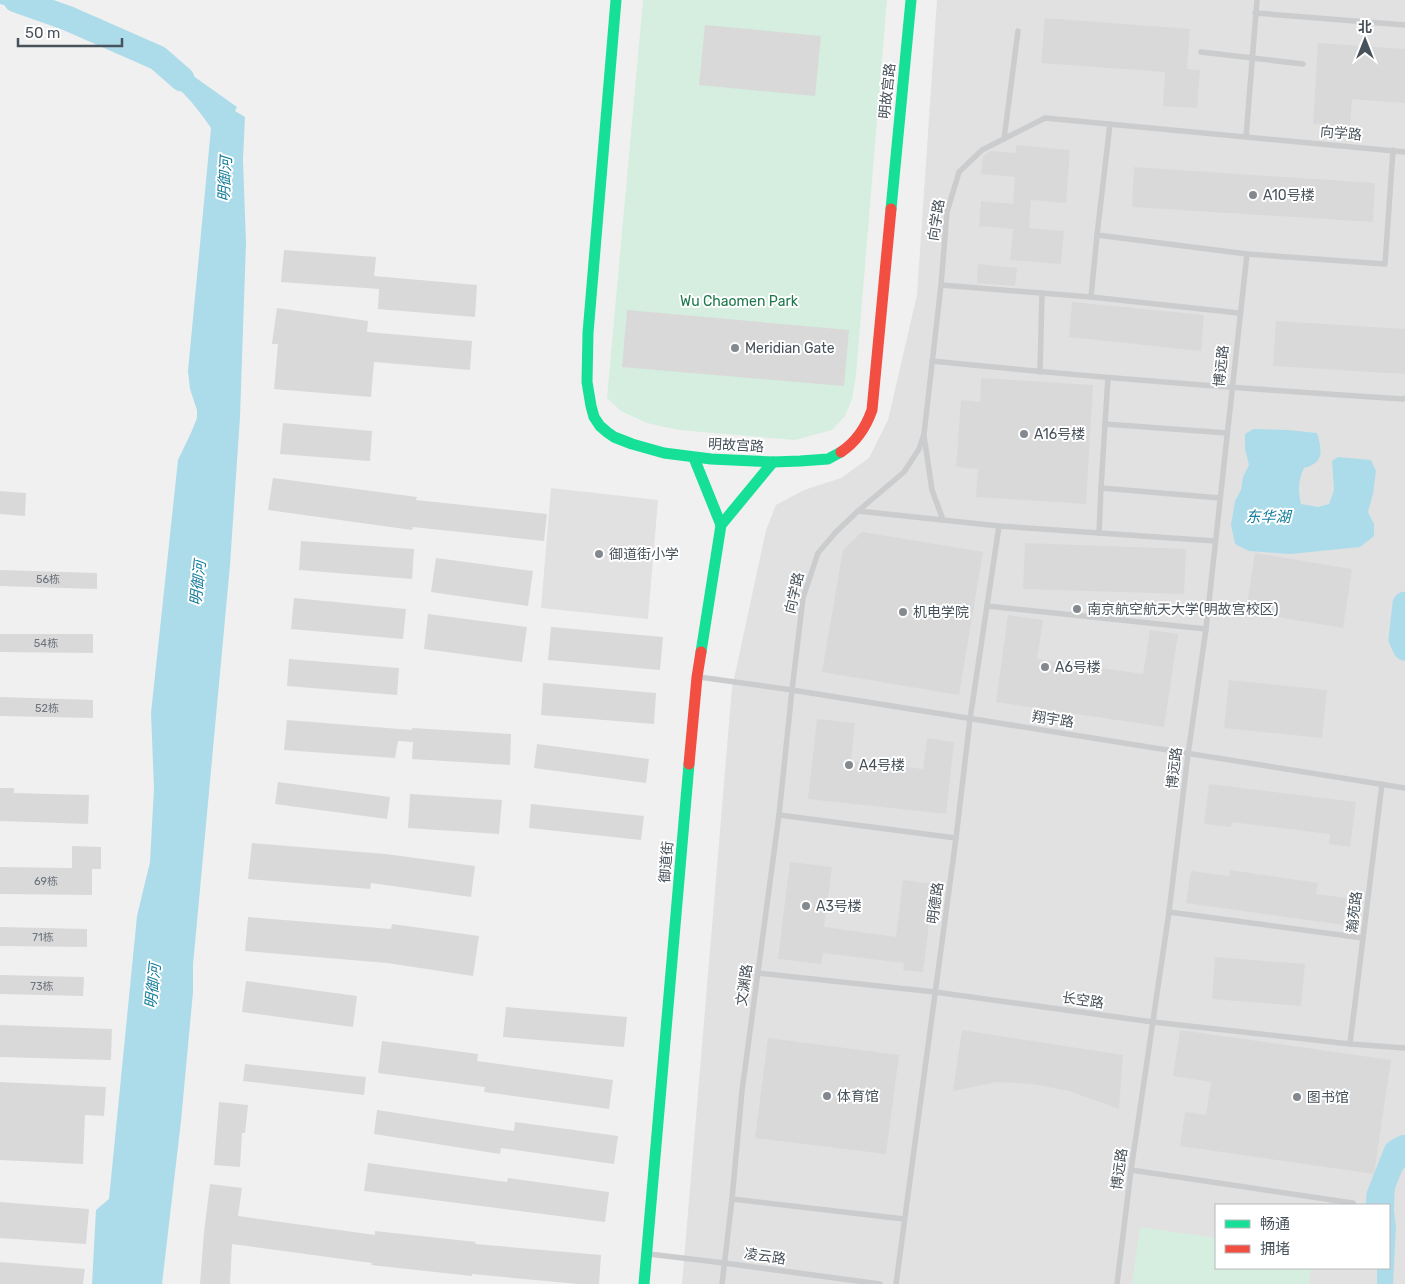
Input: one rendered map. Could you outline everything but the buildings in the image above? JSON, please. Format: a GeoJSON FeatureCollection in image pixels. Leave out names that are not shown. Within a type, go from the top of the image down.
{"type":"FeatureCollection","features":[{"type":"Feature","properties":{"kind":"main road","name":"明故宫路"},"geometry":{"type":"LineString","coordinates":[[616,0],[588,333],[588,401],[600,426],[615,439],[671,455],[773,462],[800,462],[827,459],[834,456],[851,444],[860,434],[868,423],[872,410],[911,0]]}},
{"type":"Feature","properties":{"kind":"main road"},"geometry":{"type":"LineString","coordinates":[[694,458],[721,526],[773,462]]}},
{"type":"Feature","properties":{"kind":"main road","name":"御道街"},"geometry":{"type":"LineString","coordinates":[[644,1284],[697,677],[721,526]]}},
{"type":"Feature","properties":{"kind":"lane"},"geometry":{"type":"LineString","coordinates":[[1246,137],[1257,0]]}},
{"type":"Feature","properties":{"kind":"lane"},"geometry":{"type":"LineString","coordinates":[[1255,12],[1405,25]]}},
{"type":"Feature","properties":{"kind":"lane"},"geometry":{"type":"LineString","coordinates":[[1004,139],[1018,31]]}},
{"type":"Feature","properties":{"kind":"lane"},"geometry":{"type":"LineString","coordinates":[[1201,52],[1303,64]]}},
{"type":"Feature","properties":{"kind":"lane","name":"向学路"},"geometry":{"type":"LineString","coordinates":[[792,690],[803,598],[818,553],[858,511],[904,472],[919,448],[924,434],[941,285],[947,212],[959,172],[982,150],[1045,118],[1405,152]]}},
{"type":"Feature","properties":{"kind":"lane"},"geometry":{"type":"LineString","coordinates":[[1091,298],[1110,124]]}},
{"type":"Feature","properties":{"kind":"lane"},"geometry":{"type":"LineString","coordinates":[[1097,234],[1247,254],[1385,264],[1393,150]]}},
{"type":"Feature","properties":{"kind":"lane","name":"博远路"},"geometry":{"type":"LineString","coordinates":[[1117,1284],[1206,629],[1239,313],[1247,254]]}},
{"type":"Feature","properties":{"kind":"lane"},"geometry":{"type":"LineString","coordinates":[[941,285],[1239,313]]}},
{"type":"Feature","properties":{"kind":"lane"},"geometry":{"type":"LineString","coordinates":[[1040,372],[1042,293]]}},
{"type":"Feature","properties":{"kind":"lane"},"geometry":{"type":"LineString","coordinates":[[932,361],[1232,388],[1405,398]]}},
{"type":"Feature","properties":{"kind":"lane"},"geometry":{"type":"LineString","coordinates":[[1099,533],[1108,378]]}},
{"type":"Feature","properties":{"kind":"lane"},"geometry":{"type":"LineString","coordinates":[[1105,424],[1227,433]]}},
{"type":"Feature","properties":{"kind":"lane"},"geometry":{"type":"LineString","coordinates":[[924,434],[932,490],[943,520]]}},
{"type":"Feature","properties":{"kind":"lane"},"geometry":{"type":"LineString","coordinates":[[1101,488],[1220,498]]}},
{"type":"Feature","properties":{"kind":"lane"},"geometry":{"type":"LineString","coordinates":[[858,511],[999,526],[1215,541]]}},
{"type":"Feature","properties":{"kind":"lane","name":"明德路"},"geometry":{"type":"LineString","coordinates":[[896,1284],[926,1071],[970,718],[999,526]]}},
{"type":"Feature","properties":{"kind":"lane"},"geometry":{"type":"LineString","coordinates":[[987,606],[1206,629]]}},
{"type":"Feature","properties":{"kind":"lane","name":"翔宇路"},"geometry":{"type":"LineString","coordinates":[[697,677],[792,690],[1405,788]]}},
{"type":"Feature","properties":{"kind":"lane","name":"文渊路"},"geometry":{"type":"LineString","coordinates":[[722,1284],[742,1091],[778,815],[792,690]]}},
{"type":"Feature","properties":{"kind":"lane","name":"瀚苑路"},"geometry":{"type":"LineString","coordinates":[[1350,1044],[1382,784]]}},
{"type":"Feature","properties":{"kind":"lane"},"geometry":{"type":"LineString","coordinates":[[778,815],[956,838]]}},
{"type":"Feature","properties":{"kind":"lane"},"geometry":{"type":"LineString","coordinates":[[1169,912],[1363,938]]}},
{"type":"Feature","properties":{"kind":"lane","name":"长空路"},"geometry":{"type":"LineString","coordinates":[[758,973],[935,992],[1154,1022],[1350,1044],[1405,1048]]}},
{"type":"Feature","properties":{"kind":"lane"},"geometry":{"type":"LineString","coordinates":[[1131,1170],[1353,1203]]}},
{"type":"Feature","properties":{"kind":"lane"},"geometry":{"type":"LineString","coordinates":[[732,1198],[904,1219]]}},
{"type":"Feature","properties":{"kind":"lane","name":"凌云路"},"geometry":{"type":"LineString","coordinates":[[646,1254],[880,1284]]}},
{"type":"Feature","properties":{"kind":"shaded area","name":"南京航空航天大学(明故宫校区)"},"geometry":{"type":"Polygon","coordinates":[[[937,0],[1405,0],[1405,1284],[682,1284],[732,688],[766,530],[776,505],[804,490],[841,478],[869,458],[888,420],[917,295],[937,0]]]}},
{"type":"Feature","properties":{"kind":"shaded area","name":"御道街小学"},"geometry":{"type":"Polygon","coordinates":[[[551,488],[658,500],[648,619],[541,608],[551,488]]]}},
{"type":"Feature","properties":{"kind":"green space","name":"Wu Chaomen Park"},"geometry":{"type":"Polygon","coordinates":[[[643,0],[887,0],[856,375],[852,399],[845,416],[832,430],[795,440],[679,430],[647,423],[621,411],[607,398],[643,0]]]}},
{"type":"Feature","properties":{"kind":"green space"},"geometry":{"type":"Polygon","coordinates":[[[1140,1227],[1215,1238],[1215,1269],[1311,1269],[1309,1284],[1132,1284],[1140,1227]]]}},
{"type":"Feature","properties":{"kind":"water"},"geometry":{"type":"Polygon","coordinates":[[[0,0],[28,0],[25,11],[0,4],[0,0]]]}},
{"type":"Feature","properties":{"kind":"water"},"geometry":{"type":"Polygon","coordinates":[[[161,53],[237,107],[235,111],[245,117],[243,160],[246,243],[240,417],[230,565],[193,965],[193,992],[181,1121],[162,1284],[92,1284],[96,1210],[109,1199],[137,916],[150,862],[154,788],[151,713],[178,460],[197,418],[197,410],[190,389],[188,371],[211,128],[183,93],[149,65],[161,53]]]}},
{"type":"Feature","properties":{"kind":"water","name":"东华湖"},"geometry":{"type":"Polygon","coordinates":[[[1253,429],[1317,433],[1321,450],[1320,455],[1316,463],[1304,468],[1302,473],[1299,486],[1301,504],[1318,507],[1329,504],[1334,490],[1332,461],[1338,457],[1371,460],[1376,471],[1368,512],[1374,524],[1374,536],[1360,547],[1290,554],[1249,551],[1235,544],[1231,525],[1235,501],[1241,490],[1243,477],[1249,465],[1245,449],[1245,434],[1253,429]]]}},
{"type":"Feature","properties":{"kind":"water"},"geometry":{"type":"Polygon","coordinates":[[[1405,1145],[1405,1167],[1395,1179],[1394,1211],[1396,1227],[1393,1284],[1377,1284],[1377,1269],[1390,1269],[1390,1204],[1378,1204],[1380,1177],[1385,1164],[1396,1151],[1405,1145]]]}},
{"type":"Feature","properties":{"kind":"waterway","name":"明御河"},"geometry":{"type":"LineString","coordinates":[[16,0],[67,18],[158,58],[182,79]]}},
{"type":"Feature","properties":{"kind":"waterway"},"geometry":{"type":"LineString","coordinates":[[1405,604],[1401,639],[1405,648]]}},
{"type":"Feature","properties":{"kind":"waterway"},"geometry":{"type":"LineString","coordinates":[[1378,1204],[1379,1195],[1396,1152],[1405,1147]]}},
{"type":"Feature","properties":{"kind":"traffic: fast"},"geometry":{"type":"LineString","coordinates":[[616,0],[588,333],[587,382],[594,417],[600,426],[614,437],[664,453],[711,459],[773,462],[828,459],[841,452]]}},
{"type":"Feature","properties":{"kind":"traffic: fast"},"geometry":{"type":"LineString","coordinates":[[891,209],[911,0]]}},
{"type":"Feature","properties":{"kind":"traffic: fast"},"geometry":{"type":"LineString","coordinates":[[694,458],[721,525]]}},
{"type":"Feature","properties":{"kind":"traffic: fast"},"geometry":{"type":"LineString","coordinates":[[701,652],[721,525],[773,462]]}},
{"type":"Feature","properties":{"kind":"traffic: fast"},"geometry":{"type":"LineString","coordinates":[[644,1284],[689,764]]}},
{"type":"Feature","properties":{"kind":"traffic: jam"},"geometry":{"type":"LineString","coordinates":[[841,452],[860,434],[872,410],[891,209]]}},
{"type":"Feature","properties":{"kind":"traffic: jam"},"geometry":{"type":"LineString","coordinates":[[689,764],[701,652]]}},
{"type":"Feature","properties":{"kind":"place","name":"A10号楼"},"geometry":{"type":"Point","coordinates":[1253,195]}},
{"type":"Feature","properties":{"kind":"place","name":"Meridian Gate"},"geometry":{"type":"Point","coordinates":[735,348]}},
{"type":"Feature","properties":{"kind":"place","name":"A16号楼"},"geometry":{"type":"Point","coordinates":[1024,434]}},
{"type":"Feature","properties":{"kind":"place","name":"御道街小学"},"geometry":{"type":"Point","coordinates":[599,554]}},
{"type":"Feature","properties":{"kind":"place","name":"南京航空航天大学(明故宫校区)"},"geometry":{"type":"Point","coordinates":[1077,609]}},
{"type":"Feature","properties":{"kind":"place","name":"机电学院"},"geometry":{"type":"Point","coordinates":[903,612]}},
{"type":"Feature","properties":{"kind":"place","name":"A6号楼"},"geometry":{"type":"Point","coordinates":[1045,667]}},
{"type":"Feature","properties":{"kind":"place","name":"A4号楼"},"geometry":{"type":"Point","coordinates":[849,765]}},
{"type":"Feature","properties":{"kind":"place","name":"A3号楼"},"geometry":{"type":"Point","coordinates":[806,906]}},
{"type":"Feature","properties":{"kind":"place","name":"体育馆"},"geometry":{"type":"Point","coordinates":[827,1096]}},
{"type":"Feature","properties":{"kind":"place","name":"图书馆"},"geometry":{"type":"Point","coordinates":[1297,1097]}}]}
